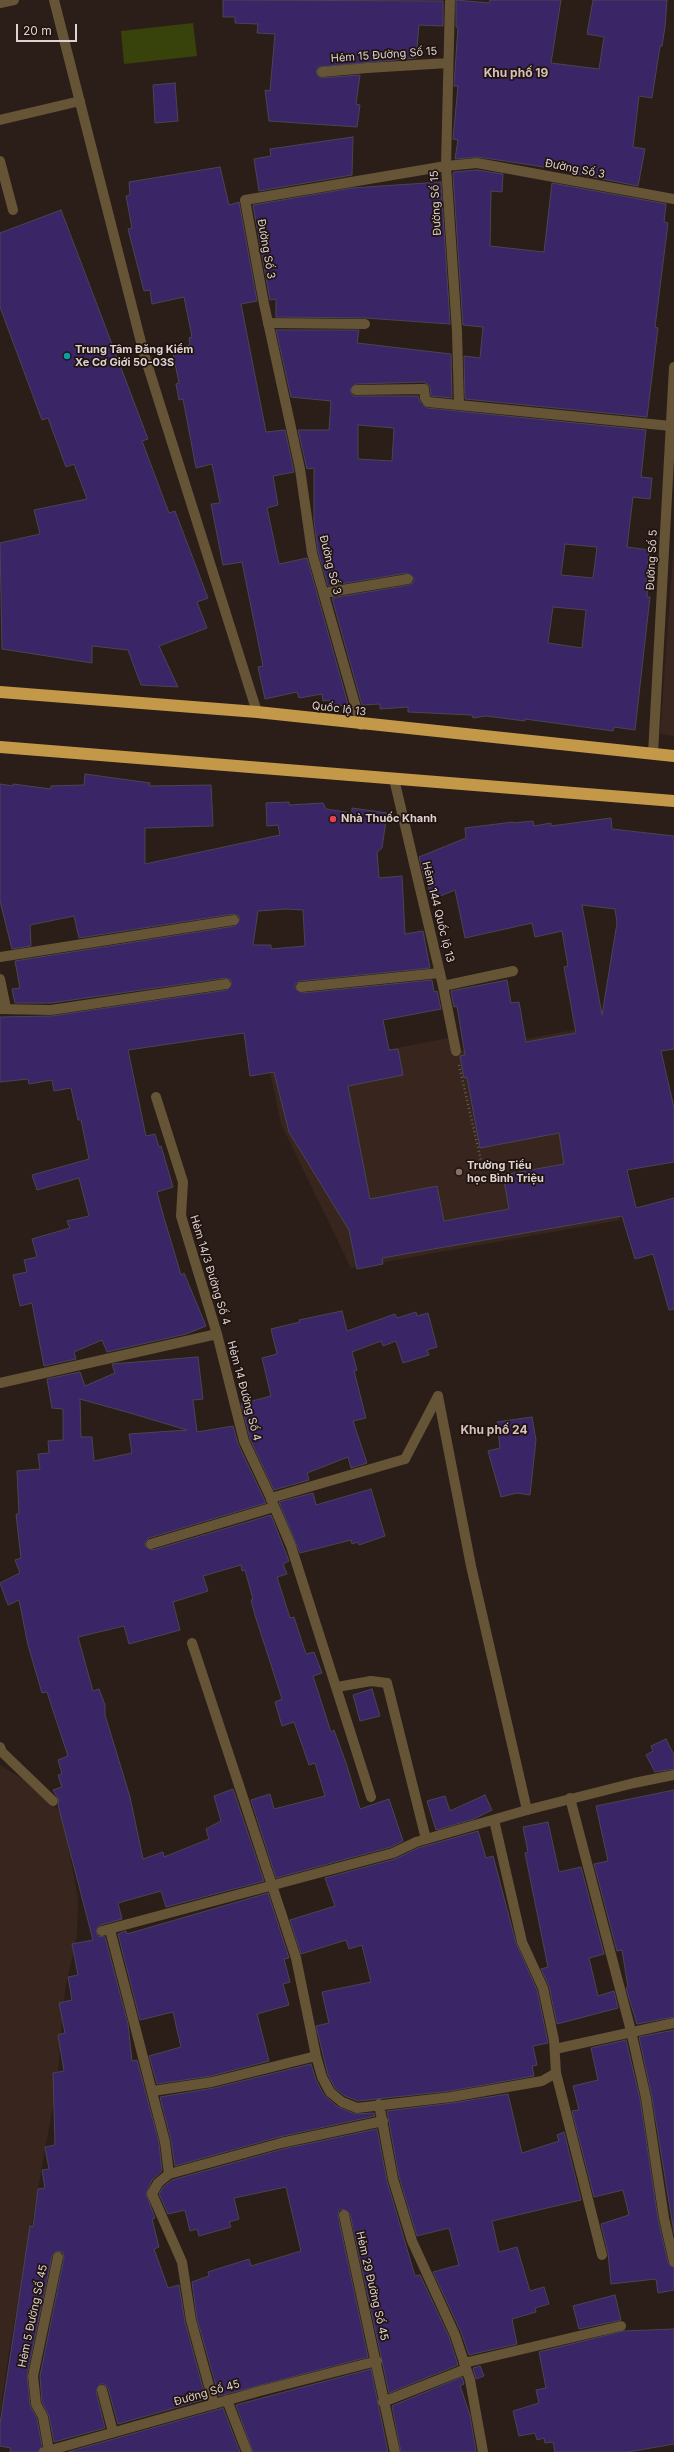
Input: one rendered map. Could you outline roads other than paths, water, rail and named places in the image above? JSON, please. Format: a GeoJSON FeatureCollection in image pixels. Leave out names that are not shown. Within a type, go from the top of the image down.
{"type":"FeatureCollection","features":[{"type":"Feature","properties":{"kind":"highway","name":"Quốc lộ 13"},"geometry":{"type":"LineString","coordinates":[[0,692],[257,712],[361,725],[674,756]]}},
{"type":"Feature","properties":{"kind":"highway"},"geometry":{"type":"LineString","coordinates":[[0,746],[674,801]]}},
{"type":"Feature","properties":{"kind":"street"},"geometry":{"type":"LineString","coordinates":[[0,2],[14,0]]}},
{"type":"Feature","properties":{"kind":"street"},"geometry":{"type":"LineString","coordinates":[[54,0],[144,354],[257,712]]}},
{"type":"Feature","properties":{"kind":"street","name":"Đường Số 15"},"geometry":{"type":"LineString","coordinates":[[450,0],[446,166],[457,332],[459,405]]}},
{"type":"Feature","properties":{"kind":"street","name":"Hẻm 15 Đường Số 15"},"geometry":{"type":"LineString","coordinates":[[322,72],[448,63]]}},
{"type":"Feature","properties":{"kind":"street"},"geometry":{"type":"LineString","coordinates":[[0,120],[80,101]]}},
{"type":"Feature","properties":{"kind":"street"},"geometry":{"type":"LineString","coordinates":[[0,161],[13,210]]}},
{"type":"Feature","properties":{"kind":"street","name":"Đường Số 3"},"geometry":{"type":"LineString","coordinates":[[361,725],[312,554],[300,469],[268,323],[245,200],[477,162],[674,199]]}},
{"type":"Feature","properties":{"kind":"street"},"geometry":{"type":"LineString","coordinates":[[268,323],[365,324]]}},
{"type":"Feature","properties":{"kind":"street","name":"Đường Số 5"},"geometry":{"type":"LineString","coordinates":[[653,754],[674,367]]}},
{"type":"Feature","properties":{"kind":"street"},"geometry":{"type":"LineString","coordinates":[[356,390],[424,389],[425,398],[428,402],[671,426]]}},
{"type":"Feature","properties":{"kind":"street"},"geometry":{"type":"LineString","coordinates":[[324,593],[408,579]]}},
{"type":"Feature","properties":{"kind":"street","name":"Hẻm 144 Quốc lộ 13"},"geometry":{"type":"LineString","coordinates":[[394,779],[443,986],[456,1051]]}},
{"type":"Feature","properties":{"kind":"street"},"geometry":{"type":"LineString","coordinates":[[0,957],[234,920]]}},
{"type":"Feature","properties":{"kind":"street"},"geometry":{"type":"LineString","coordinates":[[443,986],[513,971]]}},
{"type":"Feature","properties":{"kind":"street"},"geometry":{"type":"LineString","coordinates":[[302,987],[440,973]]}},
{"type":"Feature","properties":{"kind":"street"},"geometry":{"type":"LineString","coordinates":[[0,979],[3,1008],[51,1010],[226,984]]}},
{"type":"Feature","properties":{"kind":"street","name":"Hẻm 14/3 Đường Số 4"},"geometry":{"type":"LineString","coordinates":[[156,1097],[183,1182],[181,1216],[217,1334]]}},
{"type":"Feature","properties":{"kind":"street"},"geometry":{"type":"LineString","coordinates":[[0,1383],[217,1334]]}},
{"type":"Feature","properties":{"kind":"street","name":"Hẻm 14 Đường Số 4"},"geometry":{"type":"LineString","coordinates":[[217,1334],[244,1441],[291,1546],[371,1797]]}},
{"type":"Feature","properties":{"kind":"street"},"geometry":{"type":"LineString","coordinates":[[151,1544],[272,1502],[405,1459],[438,1396],[470,1566],[527,1810]]}},
{"type":"Feature","properties":{"kind":"street"},"geometry":{"type":"LineString","coordinates":[[192,1643],[271,1887],[296,1958],[316,2056],[322,2077],[330,2092],[342,2102],[357,2108],[379,2104],[451,2097],[542,2081],[556,2073]]}},
{"type":"Feature","properties":{"kind":"street"},"geometry":{"type":"LineString","coordinates":[[337,1687],[371,1681],[387,1683],[426,1839]]}},
{"type":"Feature","properties":{"kind":"street"},"geometry":{"type":"LineString","coordinates":[[0,1747],[2,1752],[53,1800]]}},
{"type":"Feature","properties":{"kind":"street"},"geometry":{"type":"LineString","coordinates":[[169,2174],[153,2092],[106,1931],[393,1853],[426,1839],[570,1798],[674,1775]]}},
{"type":"Feature","properties":{"kind":"street"},"geometry":{"type":"LineString","coordinates":[[570,1798],[631,2031],[646,2098],[664,2218],[674,2262]]}},
{"type":"Feature","properties":{"kind":"street"},"geometry":{"type":"LineString","coordinates":[[494,1820],[522,1942],[543,1988],[555,2049],[556,2073],[602,2255]]}},
{"type":"Feature","properties":{"kind":"street"},"geometry":{"type":"LineString","coordinates":[[555,2049],[631,2031],[674,2023]]}},
{"type":"Feature","properties":{"kind":"street"},"geometry":{"type":"LineString","coordinates":[[153,2092],[212,2082],[316,2056]]}},
{"type":"Feature","properties":{"kind":"street"},"geometry":{"type":"LineString","coordinates":[[379,2104],[393,2179],[412,2241],[455,2336],[465,2366],[483,2452]]}},
{"type":"Feature","properties":{"kind":"street"},"geometry":{"type":"LineString","coordinates":[[214,2404],[192,2320],[182,2262],[152,2194],[158,2183],[169,2174],[281,2143],[383,2121]]}},
{"type":"Feature","properties":{"kind":"street","name":"Hẻm 29 Đường Số 45"},"geometry":{"type":"LineString","coordinates":[[344,2215],[377,2361],[383,2402],[395,2452]]}},
{"type":"Feature","properties":{"kind":"street","name":"Hẻm 5 Đường Số 45"},"geometry":{"type":"LineString","coordinates":[[47,2451],[42,2417],[36,2404],[33,2376],[58,2257]]}},
{"type":"Feature","properties":{"kind":"street"},"geometry":{"type":"LineString","coordinates":[[383,2402],[465,2366],[621,2326]]}},
{"type":"Feature","properties":{"kind":"street","name":"Đường Số 45"},"geometry":{"type":"LineString","coordinates":[[47,2451],[227,2400],[377,2361]]}},
{"type":"Feature","properties":{"kind":"street"},"geometry":{"type":"LineString","coordinates":[[102,2390],[113,2432]]}},
{"type":"Feature","properties":{"kind":"street"},"geometry":{"type":"LineString","coordinates":[[227,2400],[247,2452]]}},
{"type":"Feature","properties":{"kind":"place","name":"Trung Tâm Đăng Kiểm Xe Cơ Giới 50-03S"},"geometry":{"type":"Point","coordinates":[67,356]}},
{"type":"Feature","properties":{"kind":"place","name":"Nhà Thuốc Khanh"},"geometry":{"type":"Point","coordinates":[333,819]}},
{"type":"Feature","properties":{"kind":"place","name":"Trường Tiểu học Bình Triệu"},"geometry":{"type":"Point","coordinates":[459,1172]}},
{"type":"Feature","properties":{"kind":"district","name":"Khu phố 19"},"geometry":{"type":"Point","coordinates":[516,73]}},
{"type":"Feature","properties":{"kind":"district","name":"Khu phố 24"},"geometry":{"type":"Point","coordinates":[494,1430]}}]}
